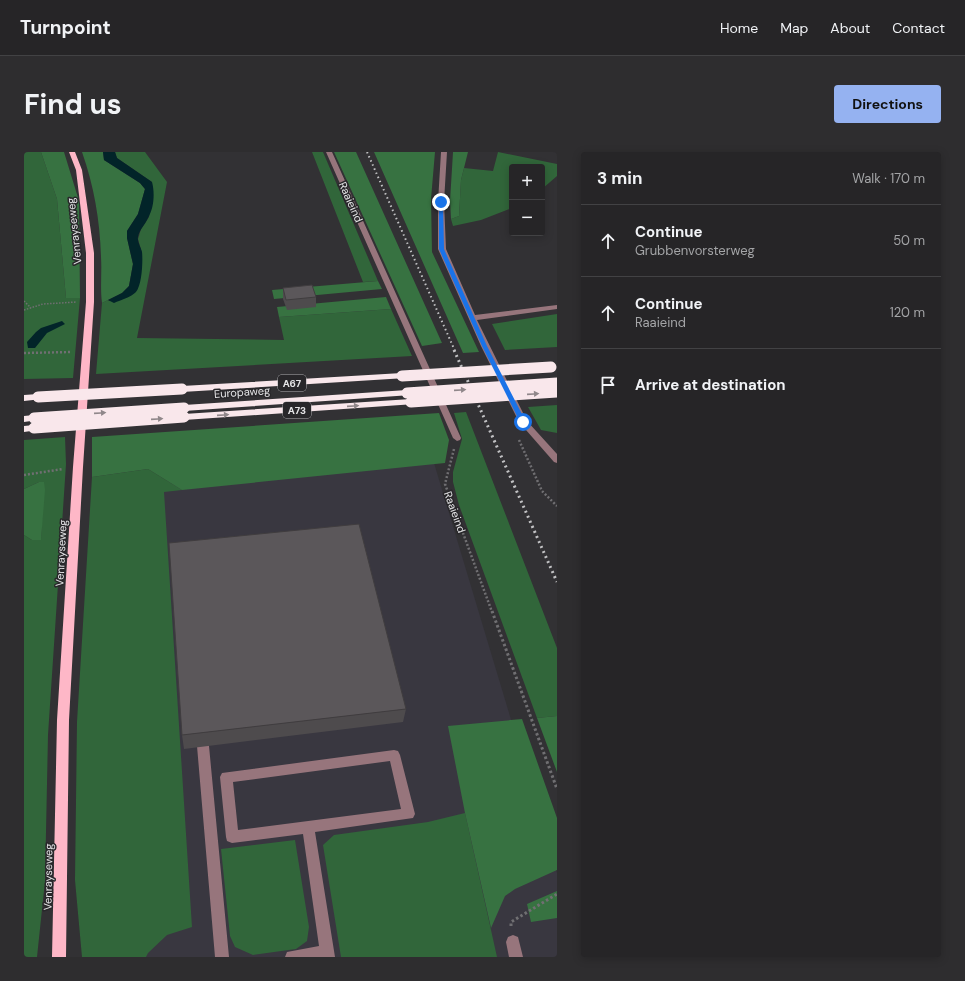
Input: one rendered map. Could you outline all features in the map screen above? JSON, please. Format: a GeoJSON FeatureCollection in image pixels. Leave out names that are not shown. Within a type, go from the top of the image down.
{"type":"FeatureCollection","features":[{"type":"Feature","properties":{"kind":"highway","name":"Europaweg"},"geometry":{"type":"LineString","coordinates":[[24,398],[554,367]]}},
{"type":"Feature","properties":{"kind":"highway"},"geometry":{"type":"LineString","coordinates":[[409,398],[557,383]]}},
{"type":"Feature","properties":{"kind":"highway","name":"A73"},"geometry":{"type":"LineString","coordinates":[[29,423],[409,398],[557,392]]}},
{"type":"Feature","properties":{"kind":"main road","name":"Venrayseweg"},"geometry":{"type":"LineString","coordinates":[[59,957],[63,720],[78,467],[90,302],[90,253],[79,170],[72,152]]}},
{"type":"Feature","properties":{"kind":"street","name":"Raaieind"},"geometry":{"type":"LineString","coordinates":[[329,152],[457,438]]}},
{"type":"Feature","properties":{"kind":"street"},"geometry":{"type":"LineString","coordinates":[[444,152],[441,202],[442,249],[485,346],[523,422],[557,460]]}},
{"type":"Feature","properties":{"kind":"street"},"geometry":{"type":"LineString","coordinates":[[472,318],[557,307]]}},
{"type":"Feature","properties":{"kind":"street"},"geometry":{"type":"LineString","coordinates":[[204,746],[222,957]]}},
{"type":"Feature","properties":{"kind":"street"},"geometry":{"type":"LineString","coordinates":[[394,755],[409,814],[308,827],[232,837],[226,777],[394,755]]}},
{"type":"Feature","properties":{"kind":"street"},"geometry":{"type":"LineString","coordinates":[[292,957],[328,955],[308,827]]}},
{"type":"Feature","properties":{"kind":"street"},"geometry":{"type":"LineString","coordinates":[[513,942],[516,957]]}},
{"type":"Feature","properties":{"kind":"path"},"geometry":{"type":"LineString","coordinates":[[24,302],[31,308]]}},
{"type":"Feature","properties":{"kind":"path"},"geometry":{"type":"LineString","coordinates":[[24,310],[43,304],[90,302]]}},
{"type":"Feature","properties":{"kind":"path"},"geometry":{"type":"LineString","coordinates":[[24,353],[87,352]]}},
{"type":"Feature","properties":{"kind":"path","name":"Raaieind"},"geometry":{"type":"LineString","coordinates":[[457,438],[445,484],[557,789]]}},
{"type":"Feature","properties":{"kind":"path"},"geometry":{"type":"LineString","coordinates":[[24,475],[78,467]]}},
{"type":"Feature","properties":{"kind":"path"},"geometry":{"type":"LineString","coordinates":[[513,942],[511,922],[557,894]]}},
{"type":"Feature","properties":{"kind":"shaded area"},"geometry":{"type":"Polygon","coordinates":[[[434,463],[557,873],[557,957],[145,957],[144,488],[434,463]]]}},
{"type":"Feature","properties":{"kind":"green space"},"geometry":{"type":"Polygon","coordinates":[[[24,152],[41,152],[57,199],[66,298],[80,298],[73,378],[24,379],[24,152]]]}},
{"type":"Feature","properties":{"kind":"green space"},"geometry":{"type":"Polygon","coordinates":[[[41,152],[64,152],[79,201],[80,298],[66,298],[57,199],[41,152]]]}},
{"type":"Feature","properties":{"kind":"green space"},"geometry":{"type":"Polygon","coordinates":[[[82,152],[103,152],[104,160],[140,183],[145,189],[138,214],[127,231],[127,238],[133,264],[129,286],[122,293],[102,303],[98,217],[90,178],[82,152]]]}},
{"type":"Feature","properties":{"kind":"green space"},"geometry":{"type":"Polygon","coordinates":[[[115,152],[145,152],[167,182],[137,338],[284,340],[279,317],[391,309],[412,356],[96,374],[102,303],[108,300],[110,301],[128,297],[142,253],[138,239],[141,229],[149,217],[152,182],[117,158],[115,152]]]}},
{"type":"Feature","properties":{"kind":"green space"},"geometry":{"type":"Polygon","coordinates":[[[312,152],[323,152],[378,281],[363,282],[312,152]]]}},
{"type":"Feature","properties":{"kind":"green space"},"geometry":{"type":"Polygon","coordinates":[[[334,152],[356,152],[442,343],[422,346],[334,152]]]}},
{"type":"Feature","properties":{"kind":"green space"},"geometry":{"type":"Polygon","coordinates":[[[374,152],[435,152],[431,199],[432,252],[479,352],[463,353],[374,152]]]}},
{"type":"Feature","properties":{"kind":"green space"},"geometry":{"type":"Polygon","coordinates":[[[453,152],[468,152],[461,180],[459,216],[451,219],[450,201],[453,152]]]}},
{"type":"Feature","properties":{"kind":"green space"},"geometry":{"type":"Polygon","coordinates":[[[498,152],[557,164],[557,176],[545,186],[545,164],[509,164],[509,209],[481,220],[453,226],[451,219],[459,216],[461,180],[464,168],[493,171],[498,152]]]}},
{"type":"Feature","properties":{"kind":"green space"},"geometry":{"type":"Polygon","coordinates":[[[378,281],[382,289],[274,299],[272,290],[378,281]]]}},
{"type":"Feature","properties":{"kind":"green space"},"geometry":{"type":"Polygon","coordinates":[[[386,297],[391,309],[279,317],[277,307],[386,297]]]}},
{"type":"Feature","properties":{"kind":"green space"},"geometry":{"type":"Polygon","coordinates":[[[557,314],[557,347],[505,350],[492,324],[557,314]]]}},
{"type":"Feature","properties":{"kind":"green space"},"geometry":{"type":"Polygon","coordinates":[[[557,405],[557,433],[541,430],[528,407],[557,405]]]}},
{"type":"Feature","properties":{"kind":"green space"},"geometry":{"type":"Polygon","coordinates":[[[466,412],[557,648],[557,716],[537,718],[459,505],[453,482],[453,472],[462,439],[454,413],[466,412]]]}},
{"type":"Feature","properties":{"kind":"green space"},"geometry":{"type":"Polygon","coordinates":[[[439,413],[449,440],[445,463],[182,490],[148,469],[92,477],[92,437],[439,413]]]}},
{"type":"Feature","properties":{"kind":"green space"},"geometry":{"type":"Polygon","coordinates":[[[65,437],[66,464],[48,735],[45,881],[37,957],[24,957],[24,535],[32,540],[41,539],[44,483],[39,482],[24,489],[24,440],[65,437]]]}},
{"type":"Feature","properties":{"kind":"green space"},"geometry":{"type":"Polygon","coordinates":[[[148,469],[182,490],[164,492],[192,927],[167,935],[148,953],[146,957],[82,957],[75,880],[77,722],[92,477],[148,469]]]}},
{"type":"Feature","properties":{"kind":"green space"},"geometry":{"type":"Polygon","coordinates":[[[39,482],[44,482],[45,490],[41,540],[32,540],[24,535],[24,489],[39,482]]]}},
{"type":"Feature","properties":{"kind":"green space"},"geometry":{"type":"Polygon","coordinates":[[[557,716],[557,772],[537,718],[557,716]]]}},
{"type":"Feature","properties":{"kind":"green space"},"geometry":{"type":"Polygon","coordinates":[[[522,719],[557,818],[557,870],[515,889],[505,896],[491,928],[465,813],[448,726],[522,719]]]}},
{"type":"Feature","properties":{"kind":"green space"},"geometry":{"type":"Polygon","coordinates":[[[465,813],[497,957],[341,957],[323,845],[334,835],[428,822],[465,813]]]}},
{"type":"Feature","properties":{"kind":"green space"},"geometry":{"type":"Polygon","coordinates":[[[295,840],[309,927],[307,941],[296,949],[253,955],[235,947],[230,936],[221,849],[295,840]]]}},
{"type":"Feature","properties":{"kind":"green space"},"geometry":{"type":"Polygon","coordinates":[[[557,891],[557,918],[531,922],[527,904],[557,891]]]}},
{"type":"Feature","properties":{"kind":"water"},"geometry":{"type":"Polygon","coordinates":[[[103,152],[115,152],[117,158],[152,182],[153,191],[152,210],[138,237],[142,252],[142,273],[140,284],[136,292],[114,303],[108,300],[122,293],[129,286],[133,264],[127,238],[127,231],[138,214],[145,189],[140,183],[104,160],[103,152]]]}},
{"type":"Feature","properties":{"kind":"water"},"geometry":{"type":"Polygon","coordinates":[[[62,321],[65,324],[47,333],[35,348],[28,348],[27,342],[41,328],[62,321]]]}},
{"type":"Feature","properties":{"kind":"building"},"geometry":{"type":"Polygon","coordinates":[[[312,285],[316,297],[286,300],[283,288],[312,285]]]}},
{"type":"Feature","properties":{"kind":"building"},"geometry":{"type":"Polygon","coordinates":[[[359,524],[406,709],[182,735],[169,543],[359,524]]]}},
{"type":"Feature","properties":{"kind":"railway"},"geometry":{"type":"LineString","coordinates":[[367,152],[455,351]]}},
{"type":"Feature","properties":{"kind":"railway"},"geometry":{"type":"LineString","coordinates":[[454,350],[557,582]]}},
{"type":"Feature","properties":{"kind":"route"},"geometry":{"type":"LineString","coordinates":[[441,202],[442,249],[485,346],[523,422]]}}]}
